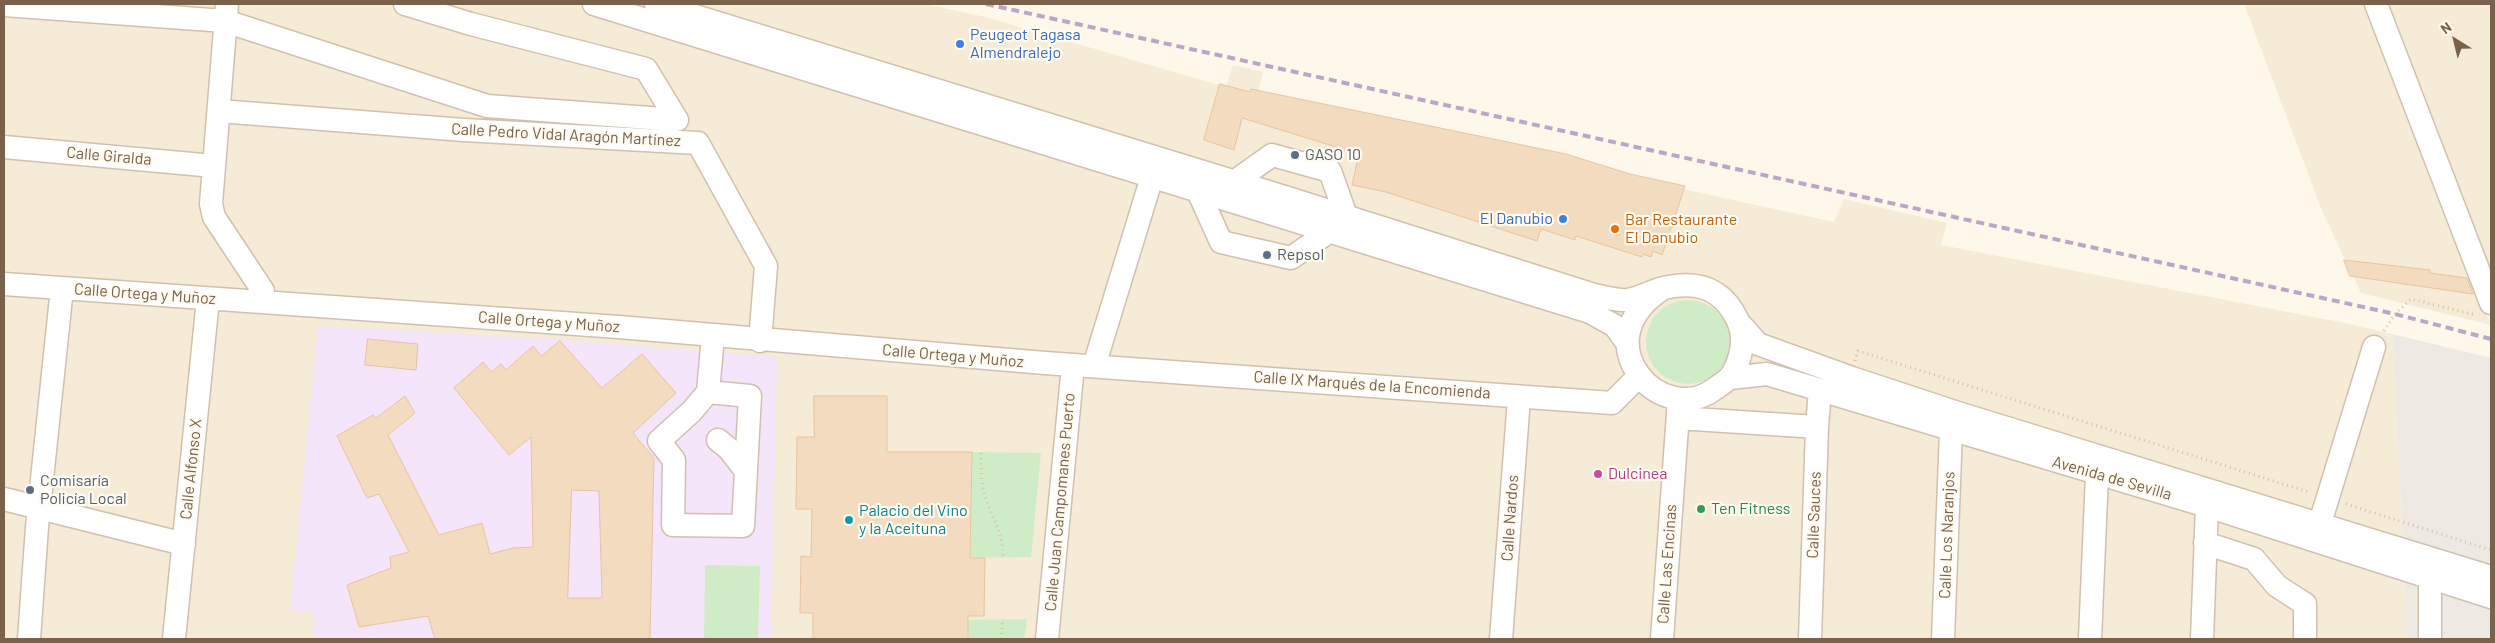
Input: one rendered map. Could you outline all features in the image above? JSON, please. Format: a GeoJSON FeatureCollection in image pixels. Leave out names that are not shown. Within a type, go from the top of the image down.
{"type":"FeatureCollection","features":[{"type":"Feature","properties":{"kind":"street"},"geometry":{"type":"LineString","coordinates":[[4,5],[226,12],[487,106],[677,120],[646,69],[471,24],[405,4]]}},
{"type":"Feature","properties":{"kind":"street"},"geometry":{"type":"LineString","coordinates":[[594,4],[1198,191],[1338,224],[1594,295],[1627,300],[1662,289],[1687,284],[1707,288],[1732,307],[1741,325],[1741,353],[1730,378],[1709,394],[1689,399],[1678,408]]}},
{"type":"Feature","properties":{"kind":"street"},"geometry":{"type":"LineString","coordinates":[[656,4],[1234,182],[1338,224],[1590,312],[1615,326],[1627,343]]}},
{"type":"Feature","properties":{"kind":"street"},"geometry":{"type":"LineString","coordinates":[[2376,4],[2487,310]]}},
{"type":"Feature","properties":{"kind":"street"},"geometry":{"type":"LineString","coordinates":[[226,12],[211,204],[214,217],[263,291],[263,302]]}},
{"type":"Feature","properties":{"kind":"street","name":"Calle Pedro Vidal Aragón Martínez"},"geometry":{"type":"LineString","coordinates":[[219,111],[464,130],[698,143],[766,266],[760,341]]}},
{"type":"Feature","properties":{"kind":"street","name":"Calle Giralda"},"geometry":{"type":"LineString","coordinates":[[4,147],[214,166]]}},
{"type":"Feature","properties":{"kind":"street"},"geometry":{"type":"LineString","coordinates":[[1234,182],[1272,155],[1330,171],[1338,224]]}},
{"type":"Feature","properties":{"kind":"street","name":"Calle Juan Campomanes Puerto"},"geometry":{"type":"LineString","coordinates":[[1047,639],[1084,365],[1152,177]]}},
{"type":"Feature","properties":{"kind":"street"},"geometry":{"type":"LineString","coordinates":[[1198,191],[1221,242],[1291,258],[1338,224]]}},
{"type":"Feature","properties":{"kind":"street","name":"Calle Ortega y Muñoz"},"geometry":{"type":"LineString","coordinates":[[4,284],[1084,365]]}},
{"type":"Feature","properties":{"kind":"street"},"geometry":{"type":"LineString","coordinates":[[29,639],[39,507],[62,288]]}},
{"type":"Feature","properties":{"kind":"street"},"geometry":{"type":"LineString","coordinates":[[1662,289],[1645,300],[1636,311],[1630,323],[1627,343],[1630,358],[1639,376],[1654,390],[1678,408],[1817,427]]}},
{"type":"Feature","properties":{"kind":"street","name":"Calle Alfonso X"},"geometry":{"type":"LineString","coordinates":[[174,639],[208,299]]}},
{"type":"Feature","properties":{"kind":"street","name":"Avenida de Sevilla"},"geometry":{"type":"LineString","coordinates":[[1741,325],[1758,344],[1845,376],[1958,413],[2491,577]]}},
{"type":"Feature","properties":{"kind":"street"},"geometry":{"type":"LineString","coordinates":[[708,392],[750,396],[743,526],[673,524],[674,460],[659,441],[708,392],[713,336]]}},
{"type":"Feature","properties":{"kind":"street"},"geometry":{"type":"LineString","coordinates":[[2320,523],[2374,347]]}},
{"type":"Feature","properties":{"kind":"street","name":"Calle IX Marqués de la Encomienda"},"geometry":{"type":"LineString","coordinates":[[1084,365],[1372,384],[1518,398],[1612,403],[1639,376]]}},
{"type":"Feature","properties":{"kind":"street","name":"Avenida de Sevilla"},"geometry":{"type":"LineString","coordinates":[[1730,378],[1767,374],[1951,431],[2207,506],[2491,597]]}},
{"type":"Feature","properties":{"kind":"street","name":"Calle Sauces"},"geometry":{"type":"LineString","coordinates":[[1810,639],[1817,427],[1820,390]]}},
{"type":"Feature","properties":{"kind":"street","name":"Calle Nardos"},"geometry":{"type":"LineString","coordinates":[[1501,639],[1518,398]]}},
{"type":"Feature","properties":{"kind":"street","name":"Calle Las Encinas"},"geometry":{"type":"LineString","coordinates":[[1662,639],[1678,408]]}},
{"type":"Feature","properties":{"kind":"street","name":"Calle Los Naranjos"},"geometry":{"type":"LineString","coordinates":[[1943,639],[1951,431]]}},
{"type":"Feature","properties":{"kind":"street"},"geometry":{"type":"LineString","coordinates":[[718,440],[746,471]]}},
{"type":"Feature","properties":{"kind":"street"},"geometry":{"type":"LineString","coordinates":[[2090,639],[2097,474]]}},
{"type":"Feature","properties":{"kind":"street"},"geometry":{"type":"LineString","coordinates":[[4,499],[184,544]]}},
{"type":"Feature","properties":{"kind":"street"},"geometry":{"type":"LineString","coordinates":[[2202,639],[2207,506]]}},
{"type":"Feature","properties":{"kind":"street"},"geometry":{"type":"LineString","coordinates":[[2205,543],[2254,559],[2277,586],[2305,604],[2305,639]]}},
{"type":"Feature","properties":{"kind":"street"},"geometry":{"type":"LineString","coordinates":[[2430,578],[2430,639]]}},
{"type":"Feature","properties":{"kind":"path"},"geometry":{"type":"LineString","coordinates":[[2374,347],[2394,314],[2411,299],[2487,310]]}},
{"type":"Feature","properties":{"kind":"path"},"geometry":{"type":"LineString","coordinates":[[1858,351],[2491,550]]}},
{"type":"Feature","properties":{"kind":"path"},"geometry":{"type":"LineString","coordinates":[[981,453],[982,480],[987,501],[1001,534],[1003,558]]}},
{"type":"Feature","properties":{"kind":"path"},"geometry":{"type":"LineString","coordinates":[[1001,639],[1002,620]]}},
{"type":"Feature","properties":{"kind":"shaded area"},"geometry":{"type":"Polygon","coordinates":[[[4,4],[926,4],[985,17],[1226,87],[1233,65],[1263,72],[1257,96],[1834,222],[1844,199],[1947,223],[1941,245],[2350,324],[2392,334],[2408,639],[4,639],[4,4]]]}},
{"type":"Feature","properties":{"kind":"shaded area"},"geometry":{"type":"Polygon","coordinates":[[[2244,4],[2491,4],[2491,311],[2485,312],[2491,325],[2361,293],[2323,213],[2244,4]]]}},
{"type":"Feature","properties":{"kind":"shaded area"},"geometry":{"type":"Polygon","coordinates":[[[318,326],[548,339],[777,357],[771,639],[314,639],[314,612],[290,612],[318,326]]]}},
{"type":"Feature","properties":{"kind":"shaded area"},"geometry":{"type":"Polygon","coordinates":[[[2392,334],[2491,358],[2491,639],[2408,639],[2392,334]]]}},
{"type":"Feature","properties":{"kind":"green space"},"geometry":{"type":"Polygon","coordinates":[[[1688,300],[1711,307],[1723,319],[1730,342],[1723,365],[1711,377],[1688,384],[1665,377],[1653,365],[1646,342],[1653,319],[1665,307],[1688,300]]]}},
{"type":"Feature","properties":{"kind":"green space"},"geometry":{"type":"Polygon","coordinates":[[[972,452],[1041,453],[1031,557],[970,558],[972,452]]]}},
{"type":"Feature","properties":{"kind":"green space"},"geometry":{"type":"Polygon","coordinates":[[[705,565],[760,566],[758,639],[704,639],[705,565]]]}},
{"type":"Feature","properties":{"kind":"green space"},"geometry":{"type":"Polygon","coordinates":[[[1027,619],[1024,639],[968,639],[968,620],[1027,619]]]}},
{"type":"Feature","properties":{"kind":"building"},"geometry":{"type":"Polygon","coordinates":[[[1220,84],[1250,92],[1251,89],[1566,154],[1630,174],[1685,186],[1662,255],[1653,251],[1651,257],[1643,254],[1642,257],[1576,236],[1575,240],[1541,229],[1537,241],[1386,192],[1352,185],[1359,154],[1242,118],[1234,150],[1204,140],[1220,84]]]}},
{"type":"Feature","properties":{"kind":"building"},"geometry":{"type":"Polygon","coordinates":[[[2344,260],[2430,270],[2430,273],[2467,278],[2473,294],[2350,276],[2344,260]]]}},
{"type":"Feature","properties":{"kind":"building"},"geometry":{"type":"Polygon","coordinates":[[[368,339],[418,344],[416,370],[365,365],[368,339]]]}},
{"type":"Feature","properties":{"kind":"building"},"geometry":{"type":"Polygon","coordinates":[[[560,341],[602,388],[642,354],[676,393],[633,433],[654,458],[650,639],[435,639],[428,616],[359,627],[347,585],[391,568],[390,557],[409,552],[379,494],[367,498],[337,436],[373,415],[376,418],[405,396],[415,413],[388,435],[439,535],[482,523],[490,554],[513,548],[533,547],[531,437],[509,455],[454,388],[483,362],[492,372],[501,364],[506,370],[533,346],[541,356],[560,341]],[[572,490],[568,598],[602,598],[599,491],[572,490]]]}},
{"type":"Feature","properties":{"kind":"building","name":"Palacio del Vino y la Aceituna"},"geometry":{"type":"Polygon","coordinates":[[[814,396],[887,396],[887,452],[972,452],[970,558],[985,558],[984,616],[968,616],[968,639],[813,639],[813,613],[800,613],[801,556],[811,557],[812,509],[796,509],[797,437],[814,437],[814,396]]]}},
{"type":"Feature","properties":{"kind":"railway"},"geometry":{"type":"LineString","coordinates":[[986,4],[2395,314],[2491,339]]}},
{"type":"Feature","properties":{"kind":"place","name":"Peugeot Tagasa Almendralejo"},"geometry":{"type":"Point","coordinates":[960,44]}},
{"type":"Feature","properties":{"kind":"place","name":"GASO 10"},"geometry":{"type":"Point","coordinates":[1295,155]}},
{"type":"Feature","properties":{"kind":"place","name":"El Danubio"},"geometry":{"type":"Point","coordinates":[1563,219]}},
{"type":"Feature","properties":{"kind":"place","name":"Bar Restaurante El Danubio"},"geometry":{"type":"Point","coordinates":[1615,229]}},
{"type":"Feature","properties":{"kind":"place","name":"Repsol"},"geometry":{"type":"Point","coordinates":[1267,255]}},
{"type":"Feature","properties":{"kind":"place","name":"Dulcinea"},"geometry":{"type":"Point","coordinates":[1598,474]}},
{"type":"Feature","properties":{"kind":"place","name":"Comisaría Policía Local"},"geometry":{"type":"Point","coordinates":[30,490]}},
{"type":"Feature","properties":{"kind":"place","name":"Ten Fitness"},"geometry":{"type":"Point","coordinates":[1701,509]}},
{"type":"Feature","properties":{"kind":"place","name":"Palacio del Vino y la Aceituna"},"geometry":{"type":"Point","coordinates":[849,520]}}]}
